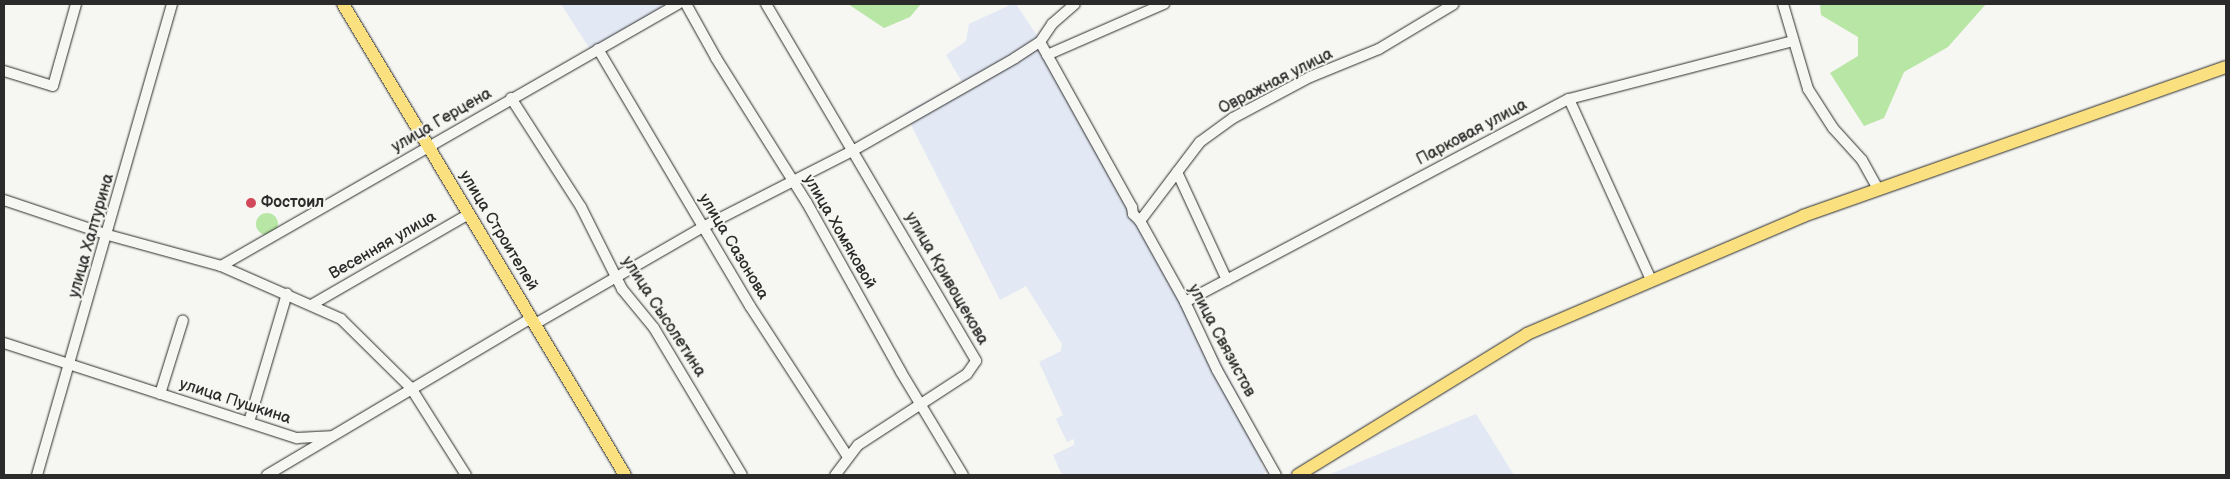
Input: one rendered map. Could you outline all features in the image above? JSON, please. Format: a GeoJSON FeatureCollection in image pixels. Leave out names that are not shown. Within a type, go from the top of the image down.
{"type":"FeatureCollection","features":[{"type":"Feature","properties":{"kind":"main road","name":"улица Строителей"},"geometry":{"type":"LineString","coordinates":[[343,4],[625,475]]}},
{"type":"Feature","properties":{"kind":"main road"},"geometry":{"type":"LineString","coordinates":[[1298,475],[1527,334],[1804,216],[2226,67]]}},
{"type":"Feature","properties":{"kind":"street"},"geometry":{"type":"LineString","coordinates":[[4,71],[53,86],[76,4]]}},
{"type":"Feature","properties":{"kind":"street","name":"улица Халтурина"},"geometry":{"type":"LineString","coordinates":[[37,475],[108,235],[172,4]]}},
{"type":"Feature","properties":{"kind":"street","name":"улица Герцена"},"geometry":{"type":"LineString","coordinates":[[221,266],[511,98],[678,4]]}},
{"type":"Feature","properties":{"kind":"street","name":"улица Хомяковой"},"geometry":{"type":"LineString","coordinates":[[686,4],[716,58],[792,180],[963,475]]}},
{"type":"Feature","properties":{"kind":"street"},"geometry":{"type":"LineString","coordinates":[[766,4],[854,150]]}},
{"type":"Feature","properties":{"kind":"street"},"geometry":{"type":"LineString","coordinates":[[267,475],[411,388],[616,278],[703,227],[854,150],[1040,42],[1052,24],[1075,4]]}},
{"type":"Feature","properties":{"kind":"street"},"geometry":{"type":"LineString","coordinates":[[1048,55],[1164,4]]}},
{"type":"Feature","properties":{"kind":"street","name":"Овражная улица"},"geometry":{"type":"LineString","coordinates":[[1140,221],[1200,142],[1233,118],[1310,78],[1378,49],[1454,4]]}},
{"type":"Feature","properties":{"kind":"street"},"geometry":{"type":"LineString","coordinates":[[1783,4],[1808,89],[1833,128],[1862,160],[1878,189]]}},
{"type":"Feature","properties":{"kind":"street","name":"Парковая улица"},"geometry":{"type":"LineString","coordinates":[[1185,302],[1569,99],[1793,41]]}},
{"type":"Feature","properties":{"kind":"street","name":"улица Связистов"},"geometry":{"type":"LineString","coordinates":[[1040,42],[1132,207],[1133,214],[1140,221],[1185,302],[1217,370],[1276,475]]}},
{"type":"Feature","properties":{"kind":"street","name":"улица Сазонова"},"geometry":{"type":"LineString","coordinates":[[598,50],[750,306],[848,457]]}},
{"type":"Feature","properties":{"kind":"street","name":"улица Сысолетина"},"geometry":{"type":"LineString","coordinates":[[511,98],[581,207],[616,278],[654,328],[742,475]]}},
{"type":"Feature","properties":{"kind":"street"},"geometry":{"type":"LineString","coordinates":[[1569,99],[1651,280]]}},
{"type":"Feature","properties":{"kind":"street","name":"улица Кривощекова"},"geometry":{"type":"LineString","coordinates":[[854,150],[976,361],[968,374],[920,403]]}},
{"type":"Feature","properties":{"kind":"street"},"geometry":{"type":"LineString","coordinates":[[1177,172],[1227,280]]}},
{"type":"Feature","properties":{"kind":"street"},"geometry":{"type":"LineString","coordinates":[[4,200],[108,235],[221,266],[313,304],[341,319],[411,388],[466,475]]}},
{"type":"Feature","properties":{"kind":"street","name":"Весенняя улица"},"geometry":{"type":"LineString","coordinates":[[313,304],[469,214]]}},
{"type":"Feature","properties":{"kind":"street"},"geometry":{"type":"LineString","coordinates":[[249,422],[288,294]]}},
{"type":"Feature","properties":{"kind":"street","name":"улица Пушкина"},"geometry":{"type":"LineString","coordinates":[[160,394],[183,320]]}},
{"type":"Feature","properties":{"kind":"street","name":"улица Пушкина"},"geometry":{"type":"LineString","coordinates":[[4,343],[70,366],[298,438],[331,436]]}},
{"type":"Feature","properties":{"kind":"street"},"geometry":{"type":"LineString","coordinates":[[836,475],[858,445],[920,403]]}},
{"type":"Feature","properties":{"kind":"shaded area"},"geometry":{"type":"Polygon","coordinates":[[[561,4],[672,4],[591,51],[561,4]]]}},
{"type":"Feature","properties":{"kind":"shaded area"},"geometry":{"type":"Polygon","coordinates":[[[1012,4],[1016,4],[1052,58],[1134,202],[1272,458],[1260,463],[1267,472],[1261,475],[1062,475],[1053,455],[1074,445],[1074,439],[1067,442],[1056,419],[1063,415],[1039,362],[1061,351],[1062,344],[1026,286],[1000,300],[905,113],[962,82],[946,55],[966,41],[969,24],[1012,4]]]}},
{"type":"Feature","properties":{"kind":"shaded area"},"geometry":{"type":"Polygon","coordinates":[[[1476,414],[1514,475],[1328,475],[1476,414]]]}},
{"type":"Feature","properties":{"kind":"green space"},"geometry":{"type":"Polygon","coordinates":[[[848,4],[920,5],[910,17],[884,28],[848,4]]]}},
{"type":"Feature","properties":{"kind":"green space"},"geometry":{"type":"Polygon","coordinates":[[[1820,4],[1986,4],[1948,47],[1904,72],[1884,118],[1864,126],[1830,73],[1858,56],[1858,37],[1821,15],[1820,4]]]}},
{"type":"Feature","properties":{"kind":"green space"},"geometry":{"type":"Polygon","coordinates":[[[267,213],[275,216],[278,224],[275,232],[267,235],[259,232],[256,224],[259,216],[267,213]]]}},
{"type":"Feature","properties":{"kind":"place","name":"Фостоил"},"geometry":{"type":"Point","coordinates":[251,203]}}]}
